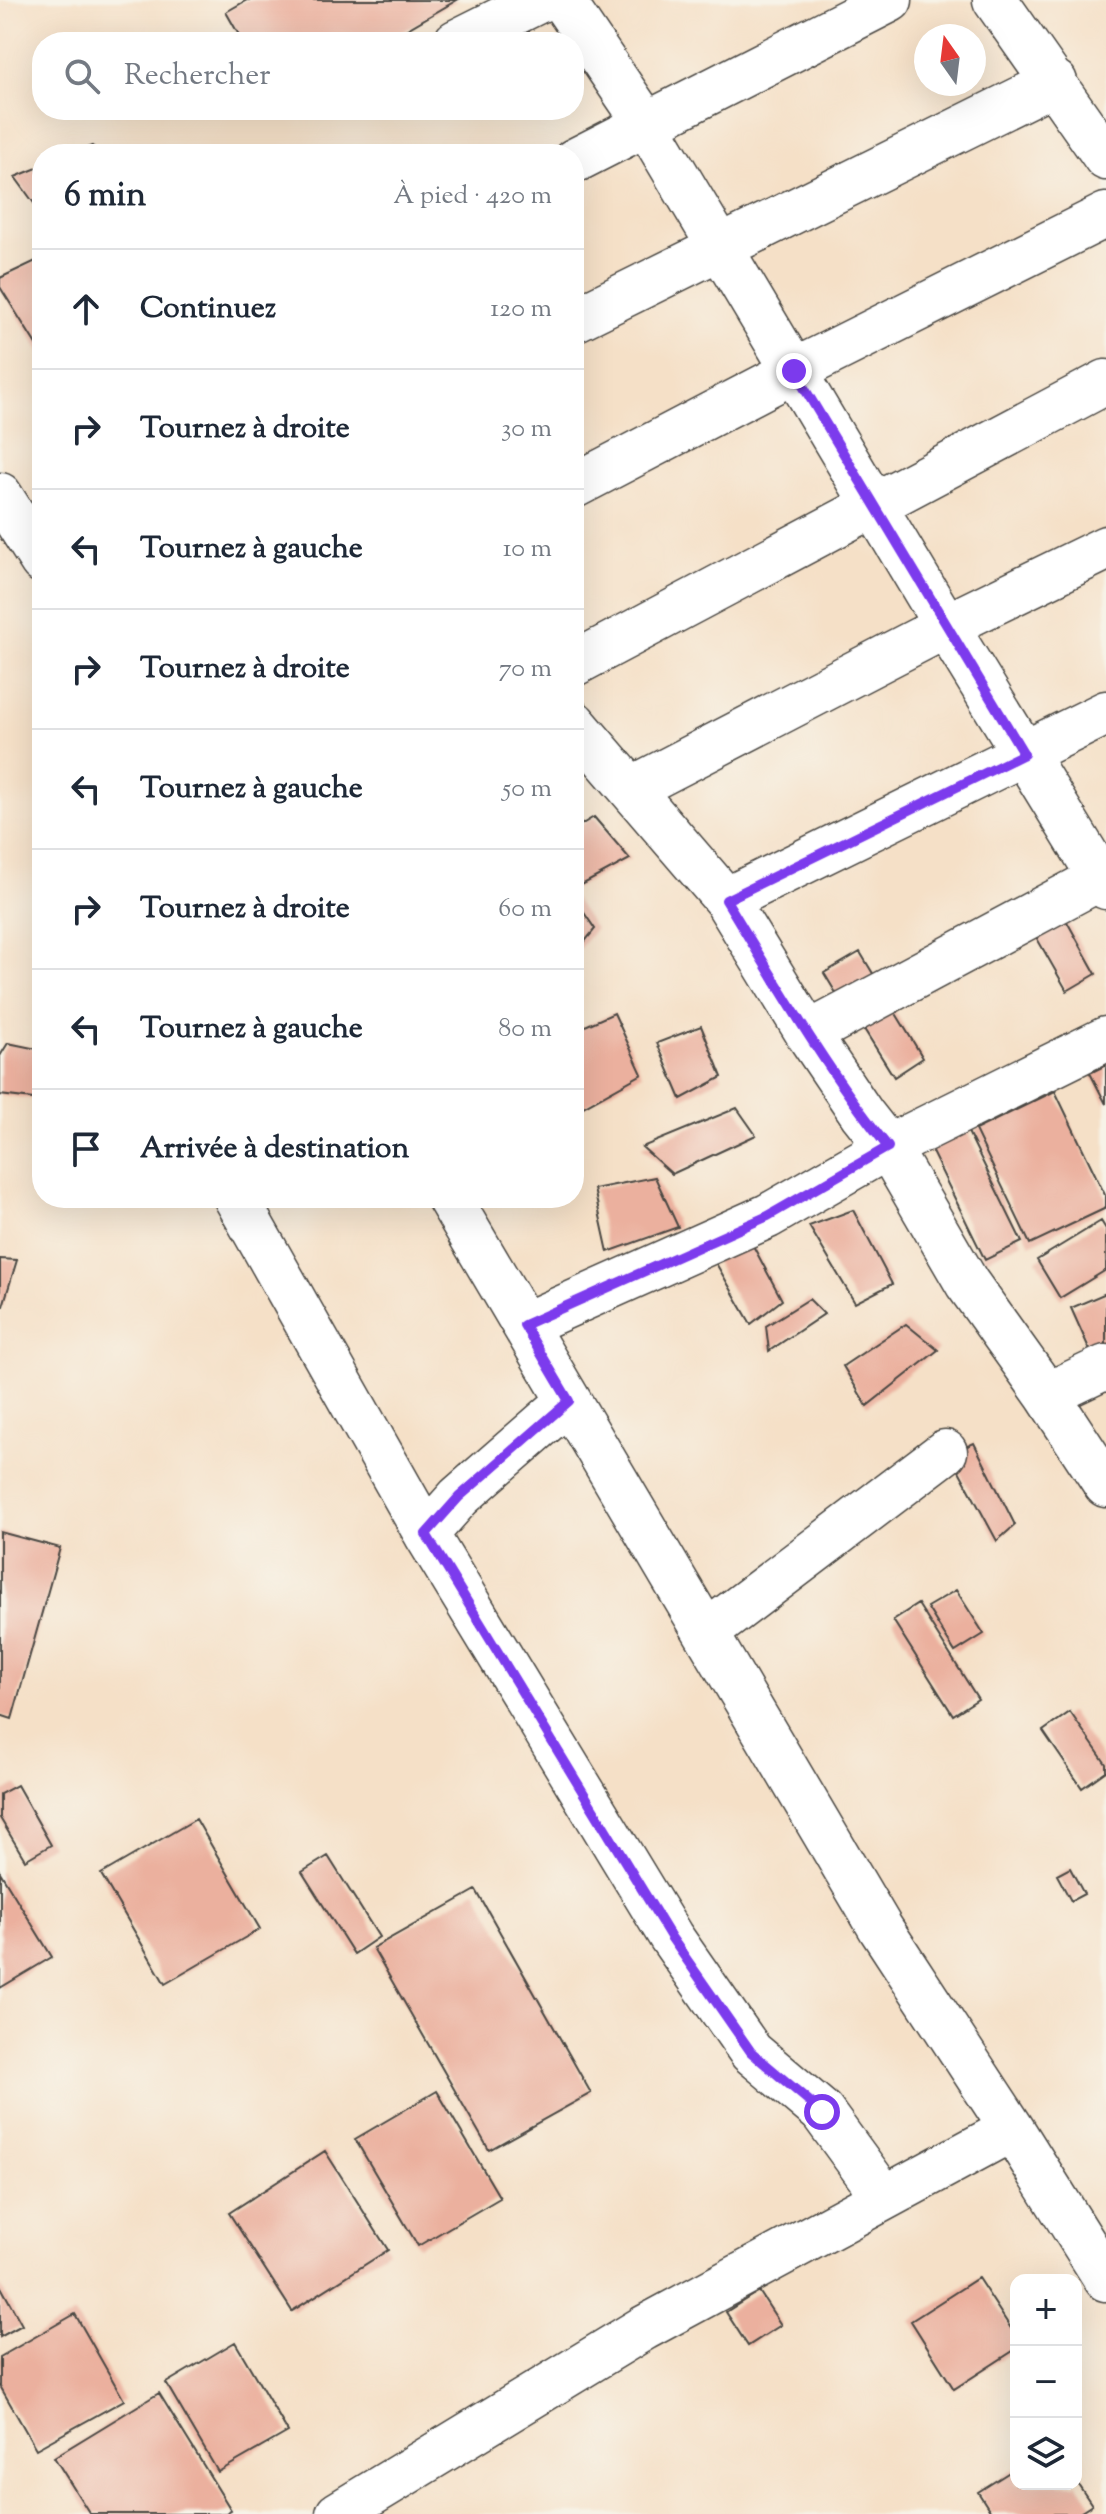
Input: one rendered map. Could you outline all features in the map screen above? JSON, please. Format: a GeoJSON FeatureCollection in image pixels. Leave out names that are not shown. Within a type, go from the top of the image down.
{"type":"FeatureCollection","features":[{"type":"Feature","properties":{"kind":"street"},"geometry":{"type":"LineString","coordinates":[[476,32],[540,0]]}},
{"type":"Feature","properties":{"kind":"street"},"geometry":{"type":"LineString","coordinates":[[562,0],[584,32]]}},
{"type":"Feature","properties":{"kind":"street"},"geometry":{"type":"LineString","coordinates":[[584,156],[890,0]]}},
{"type":"Feature","properties":{"kind":"street"},"geometry":{"type":"LineString","coordinates":[[995,0],[1106,158]]}},
{"type":"Feature","properties":{"kind":"street"},"geometry":{"type":"LineString","coordinates":[[584,32],[647,125],[946,626],[1104,880],[808,1034]]}},
{"type":"Feature","properties":{"kind":"street"},"geometry":{"type":"LineString","coordinates":[[584,315],[1055,82]]}},
{"type":"Feature","properties":{"kind":"street"},"geometry":{"type":"LineString","coordinates":[[584,481],[794,371],[1106,215]]}},
{"type":"Feature","properties":{"kind":"street"},"geometry":{"type":"LineString","coordinates":[[584,659],[1106,382]]}},
{"type":"Feature","properties":{"kind":"street"},"geometry":{"type":"LineString","coordinates":[[0,495],[32,545]]}},
{"type":"Feature","properties":{"kind":"street"},"geometry":{"type":"LineString","coordinates":[[631,789],[946,626],[1106,548]]}},
{"type":"Feature","properties":{"kind":"street"},"geometry":{"type":"LineString","coordinates":[[726,900],[1106,713]]}},
{"type":"Feature","properties":{"kind":"street"},"geometry":{"type":"LineString","coordinates":[[584,735],[726,900],[808,1034],[888,1147],[967,1283],[1047,1395],[1106,1485]]}},
{"type":"Feature","properties":{"kind":"street"},"geometry":{"type":"LineString","coordinates":[[524,1325],[768,1216],[888,1147],[1106,1039]]}},
{"type":"Feature","properties":{"kind":"street"},"geometry":{"type":"LineString","coordinates":[[242,1208],[426,1534],[671,1937],[751,2052],[822,2112],[884,2197]]}},
{"type":"Feature","properties":{"kind":"street"},"geometry":{"type":"LineString","coordinates":[[455,1208],[881,1929],[1106,2279]]}},
{"type":"Feature","properties":{"kind":"street"},"geometry":{"type":"LineString","coordinates":[[1047,1395],[1106,1367]]}},
{"type":"Feature","properties":{"kind":"street"},"geometry":{"type":"LineString","coordinates":[[426,1534],[459,1497],[569,1401]]}},
{"type":"Feature","properties":{"kind":"street"},"geometry":{"type":"LineString","coordinates":[[706,1633],[945,1452]]}},
{"type":"Feature","properties":{"kind":"street"},"geometry":{"type":"LineString","coordinates":[[338,2514],[644,2328],[1012,2129]]}},
{"type":"Feature","properties":{"kind":"building"},"geometry":{"type":"Polygon","coordinates":[[[247,0],[457,0],[402,32],[237,32],[226,12],[247,0]]]}},
{"type":"Feature","properties":{"kind":"building"},"geometry":{"type":"Polygon","coordinates":[[[32,170],[32,200],[15,177],[32,170]]]}},
{"type":"Feature","properties":{"kind":"building"},"geometry":{"type":"Polygon","coordinates":[[[32,263],[32,338],[0,287],[0,278],[32,263]]]}},
{"type":"Feature","properties":{"kind":"building"},"geometry":{"type":"Polygon","coordinates":[[[594,817],[630,859],[584,884],[584,823],[594,817]]]}},
{"type":"Feature","properties":{"kind":"building"},"geometry":{"type":"Polygon","coordinates":[[[584,913],[595,929],[584,943],[584,913]]]}},
{"type":"Feature","properties":{"kind":"building"},"geometry":{"type":"Polygon","coordinates":[[[1065,918],[1096,974],[1067,991],[1035,935],[1065,918]]]}},
{"type":"Feature","properties":{"kind":"building"},"geometry":{"type":"Polygon","coordinates":[[[860,952],[875,977],[839,998],[824,973],[860,952]]]}},
{"type":"Feature","properties":{"kind":"building"},"geometry":{"type":"Polygon","coordinates":[[[889,1002],[923,1058],[894,1077],[859,1021],[889,1002]]]}},
{"type":"Feature","properties":{"kind":"building"},"geometry":{"type":"Polygon","coordinates":[[[614,1013],[642,1074],[584,1106],[584,1026],[614,1013]]]}},
{"type":"Feature","properties":{"kind":"building"},"geometry":{"type":"Polygon","coordinates":[[[701,1026],[722,1077],[681,1099],[657,1043],[701,1026]]]}},
{"type":"Feature","properties":{"kind":"building"},"geometry":{"type":"Polygon","coordinates":[[[8,1043],[32,1048],[32,1099],[0,1095],[0,1056],[8,1043]]]}},
{"type":"Feature","properties":{"kind":"building"},"geometry":{"type":"Polygon","coordinates":[[[1106,1065],[1106,1104],[1090,1073],[1106,1065]]]}},
{"type":"Feature","properties":{"kind":"building"},"geometry":{"type":"Polygon","coordinates":[[[1055,1091],[1106,1197],[1106,1208],[1030,1244],[975,1130],[1055,1091]]]}},
{"type":"Feature","properties":{"kind":"building"},"geometry":{"type":"Polygon","coordinates":[[[737,1108],[756,1135],[672,1174],[642,1147],[737,1108]]]}},
{"type":"Feature","properties":{"kind":"building"},"geometry":{"type":"Polygon","coordinates":[[[967,1130],[1022,1242],[985,1260],[930,1148],[967,1130]]]}},
{"type":"Feature","properties":{"kind":"building"},"geometry":{"type":"Polygon","coordinates":[[[655,1177],[678,1227],[608,1252],[594,1189],[655,1177]]]}},
{"type":"Feature","properties":{"kind":"building"},"geometry":{"type":"Polygon","coordinates":[[[853,1210],[892,1284],[855,1303],[809,1226],[853,1210]]]}},
{"type":"Feature","properties":{"kind":"building"},"geometry":{"type":"Polygon","coordinates":[[[1101,1221],[1106,1229],[1106,1270],[1060,1298],[1037,1260],[1101,1221]]]}},
{"type":"Feature","properties":{"kind":"building"},"geometry":{"type":"Polygon","coordinates":[[[743,1227],[782,1300],[751,1324],[706,1246],[743,1227]]]}},
{"type":"Feature","properties":{"kind":"building"},"geometry":{"type":"Polygon","coordinates":[[[0,1259],[17,1260],[3,1306],[0,1306],[0,1259]]]}},
{"type":"Feature","properties":{"kind":"building"},"geometry":{"type":"Polygon","coordinates":[[[1106,1293],[1106,1360],[1096,1364],[1071,1308],[1106,1293]]]}},
{"type":"Feature","properties":{"kind":"building"},"geometry":{"type":"Polygon","coordinates":[[[809,1299],[824,1314],[769,1351],[766,1326],[809,1299]]]}},
{"type":"Feature","properties":{"kind":"building"},"geometry":{"type":"Polygon","coordinates":[[[906,1324],[938,1350],[867,1406],[843,1366],[906,1324]]]}},
{"type":"Feature","properties":{"kind":"building"},"geometry":{"type":"Polygon","coordinates":[[[974,1443],[1015,1525],[997,1541],[950,1454],[974,1443]]]}},
{"type":"Feature","properties":{"kind":"building"},"geometry":{"type":"Polygon","coordinates":[[[0,1532],[60,1548],[12,1719],[0,1715],[0,1532]]]}},
{"type":"Feature","properties":{"kind":"building"},"geometry":{"type":"Polygon","coordinates":[[[956,1590],[984,1634],[955,1652],[927,1607],[956,1590]]]}},
{"type":"Feature","properties":{"kind":"building"},"geometry":{"type":"Polygon","coordinates":[[[918,1604],[978,1699],[953,1715],[893,1620],[918,1604]]]}},
{"type":"Feature","properties":{"kind":"building"},"geometry":{"type":"Polygon","coordinates":[[[1070,1712],[1106,1764],[1106,1771],[1082,1788],[1043,1731],[1070,1712]]]}},
{"type":"Feature","properties":{"kind":"building"},"geometry":{"type":"Polygon","coordinates":[[[17,1785],[51,1845],[25,1860],[0,1818],[0,1794],[17,1785]]]}},
{"type":"Feature","properties":{"kind":"building"},"geometry":{"type":"Polygon","coordinates":[[[196,1819],[260,1929],[165,1984],[101,1874],[196,1819]]]}},
{"type":"Feature","properties":{"kind":"building"},"geometry":{"type":"Polygon","coordinates":[[[328,1856],[379,1937],[354,1954],[302,1872],[328,1856]]]}},
{"type":"Feature","properties":{"kind":"building"},"geometry":{"type":"Polygon","coordinates":[[[1070,1868],[1084,1894],[1071,1901],[1057,1875],[1070,1868]]]}},
{"type":"Feature","properties":{"kind":"building"},"geometry":{"type":"Polygon","coordinates":[[[0,1872],[52,1957],[0,1988],[0,1872]]]}},
{"type":"Feature","properties":{"kind":"building"},"geometry":{"type":"Polygon","coordinates":[[[476,1890],[591,2093],[489,2150],[373,1948],[476,1890]]]}},
{"type":"Feature","properties":{"kind":"building"},"geometry":{"type":"Polygon","coordinates":[[[437,2091],[500,2198],[418,2246],[355,2139],[437,2091]]]}},
{"type":"Feature","properties":{"kind":"building"},"geometry":{"type":"Polygon","coordinates":[[[325,2151],[388,2250],[292,2311],[229,2213],[325,2151]]]}},
{"type":"Feature","properties":{"kind":"building"},"geometry":{"type":"Polygon","coordinates":[[[978,2278],[1010,2327],[1010,2353],[954,2389],[911,2321],[978,2278]]]}},
{"type":"Feature","properties":{"kind":"building"},"geometry":{"type":"Polygon","coordinates":[[[0,2285],[22,2325],[0,2337],[0,2285]]]}},
{"type":"Feature","properties":{"kind":"building"},"geometry":{"type":"Polygon","coordinates":[[[759,2291],[781,2325],[748,2346],[726,2312],[759,2291]]]}},
{"type":"Feature","properties":{"kind":"building"},"geometry":{"type":"Polygon","coordinates":[[[75,2314],[124,2400],[36,2449],[0,2386],[0,2357],[75,2314]]]}},
{"type":"Feature","properties":{"kind":"building"},"geometry":{"type":"Polygon","coordinates":[[[235,2342],[288,2432],[218,2472],[166,2383],[235,2342]]]}},
{"type":"Feature","properties":{"kind":"building"},"geometry":{"type":"Polygon","coordinates":[[[159,2393],[231,2510],[224,2514],[90,2514],[54,2457],[159,2393]]]}},
{"type":"Feature","properties":{"kind":"building"},"geometry":{"type":"Polygon","coordinates":[[[1010,2472],[1010,2490],[1082,2490],[1092,2505],[1078,2514],[992,2514],[978,2492],[1010,2472]]]}},
{"type":"Feature","properties":{"kind":"route"},"geometry":{"type":"LineString","coordinates":[[794,371],[1024,754],[726,900],[808,1034],[888,1147],[768,1216],[524,1325],[569,1401],[459,1497],[426,1534],[671,1937],[751,2052],[822,2112]]}}]}
